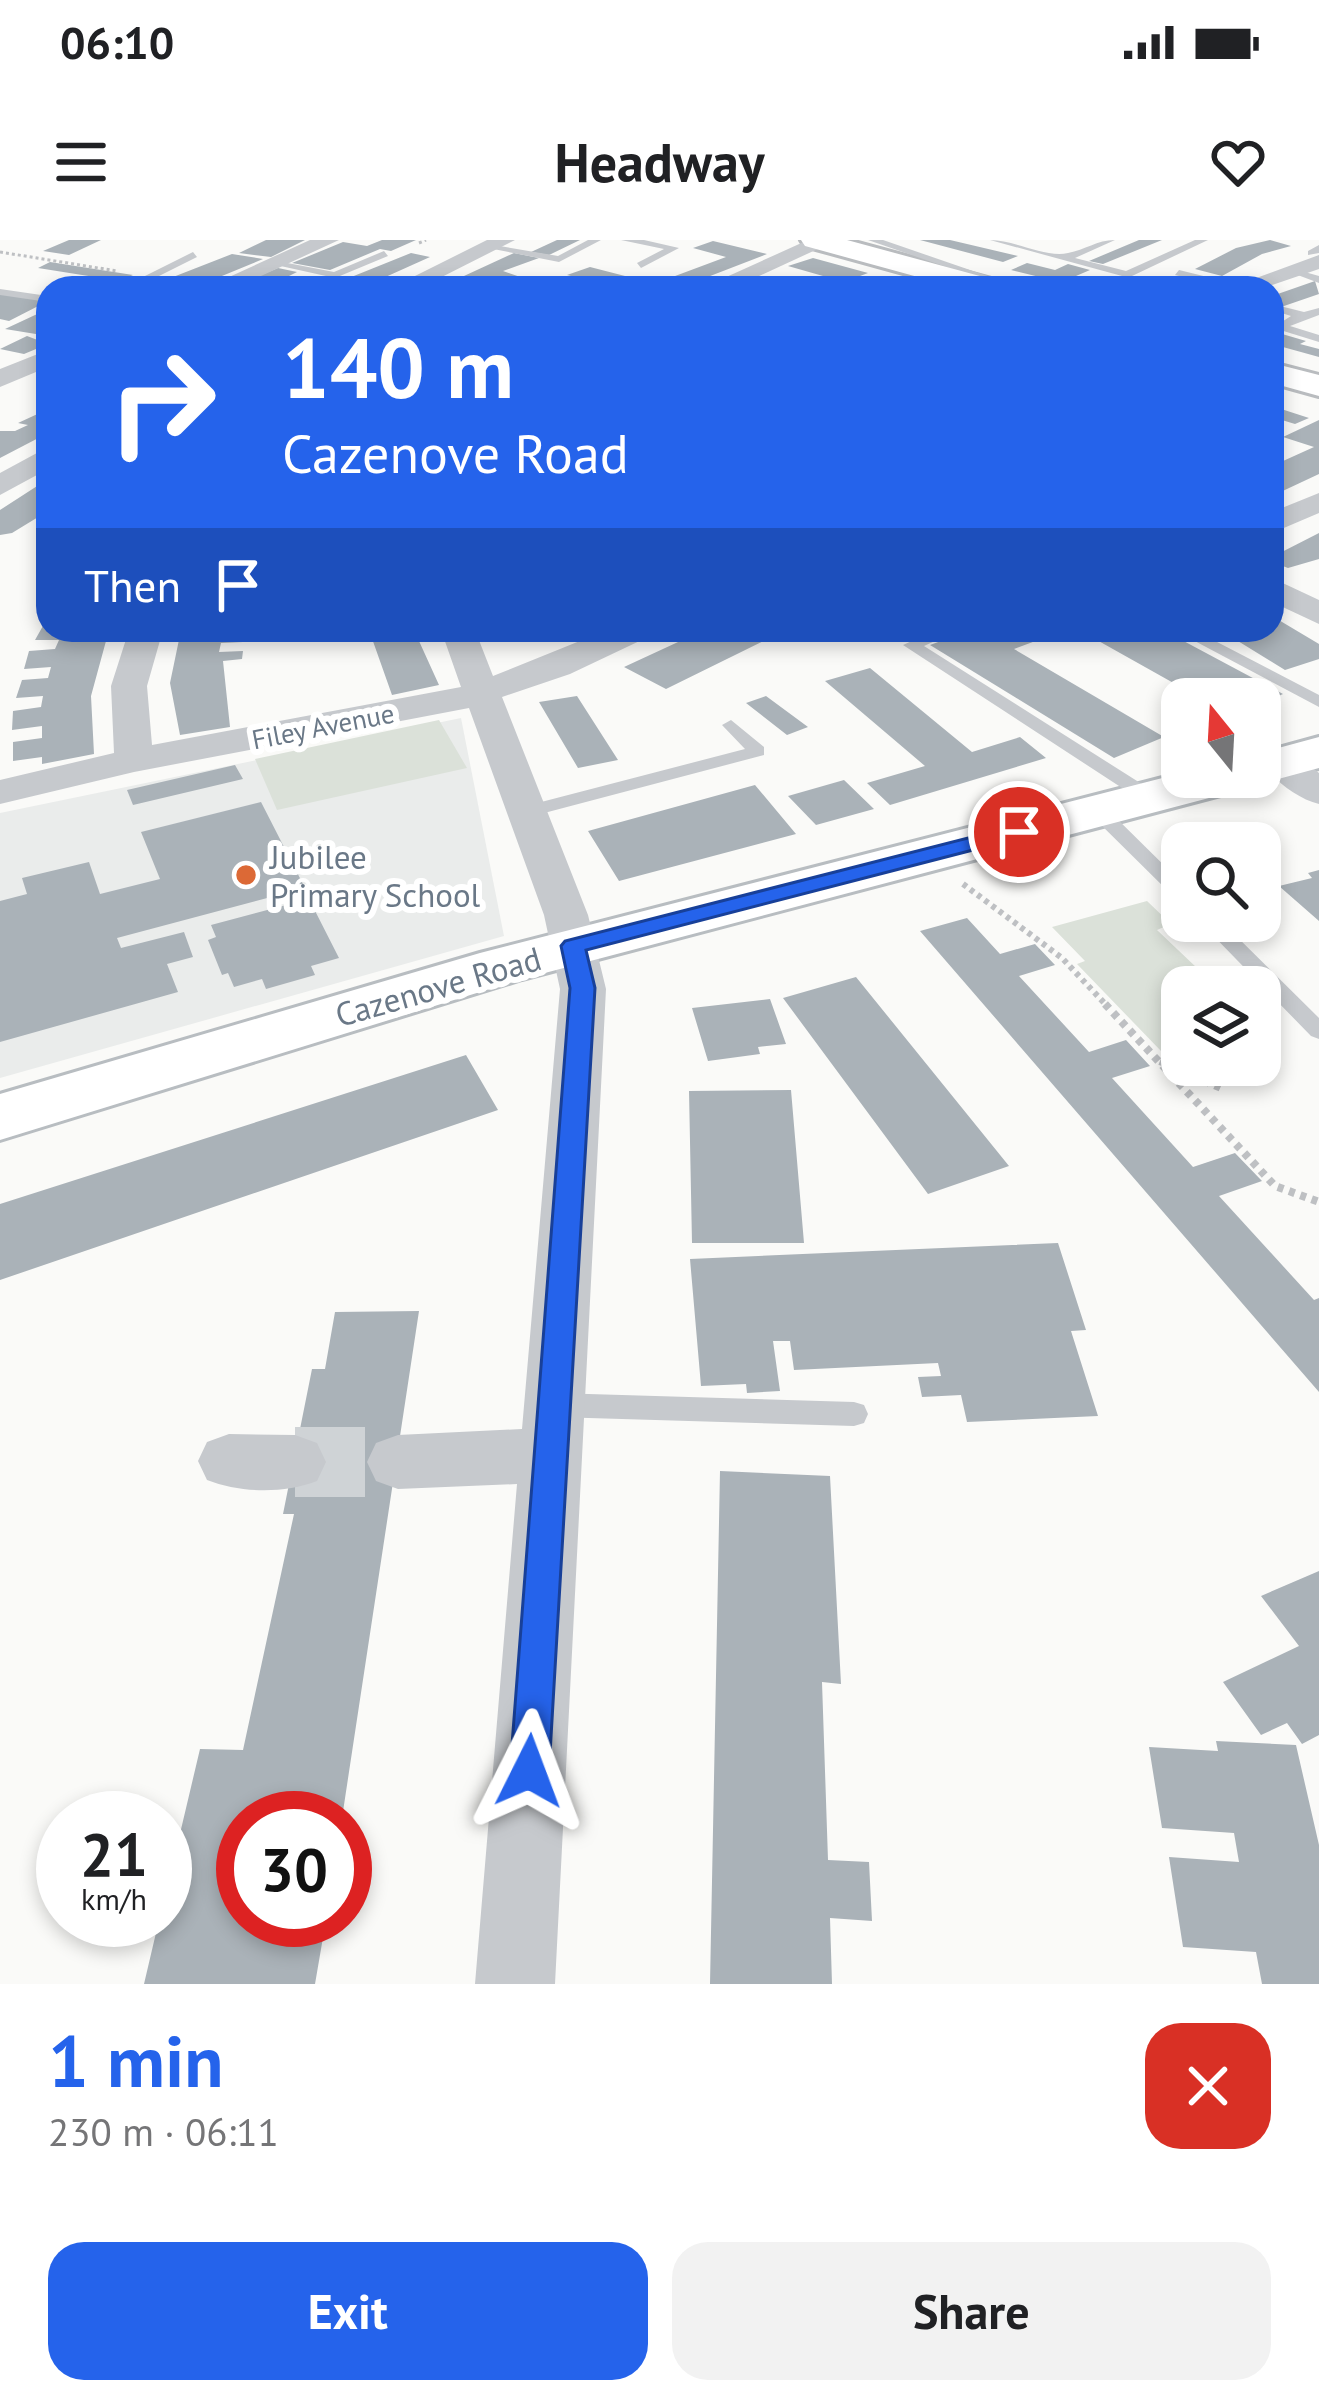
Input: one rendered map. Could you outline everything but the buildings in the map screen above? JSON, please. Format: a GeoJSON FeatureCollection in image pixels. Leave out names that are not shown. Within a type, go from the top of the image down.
{"type":"FeatureCollection","features":[{"type":"Feature","properties":{"kind":"main road"},"geometry":{"type":"LineString","coordinates":[[819,241],[960,276]]}},
{"type":"Feature","properties":{"kind":"main road"},"geometry":{"type":"LineString","coordinates":[[1284,376],[1315,382]]}},
{"type":"Feature","properties":{"kind":"main road","name":"Cazenove Road"},"geometry":{"type":"LineString","coordinates":[[0,1117],[573,946],[1161,794]]}},
{"type":"Feature","properties":{"kind":"street"},"geometry":{"type":"LineString","coordinates":[[242,276],[328,240]]}},
{"type":"Feature","properties":{"kind":"street"},"geometry":{"type":"LineString","coordinates":[[740,276],[819,241]]}},
{"type":"Feature","properties":{"kind":"street"},"geometry":{"type":"LineString","coordinates":[[426,276],[494,242]]}},
{"type":"Feature","properties":{"kind":"street"},"geometry":{"type":"LineString","coordinates":[[1272,276],[1317,254]]}},
{"type":"Feature","properties":{"kind":"street"},"geometry":{"type":"LineString","coordinates":[[3,376],[36,363]]}},
{"type":"Feature","properties":{"kind":"street"},"geometry":{"type":"LineString","coordinates":[[0,486],[36,464]]}},
{"type":"Feature","properties":{"kind":"street"},"geometry":{"type":"LineString","coordinates":[[1284,518],[1319,502]]}},
{"type":"Feature","properties":{"kind":"street"},"geometry":{"type":"LineString","coordinates":[[1284,595],[1319,614]]}},
{"type":"Feature","properties":{"kind":"street"},"geometry":{"type":"LineString","coordinates":[[134,760],[129,686],[142,642]]}},
{"type":"Feature","properties":{"kind":"street"},"geometry":{"type":"LineString","coordinates":[[463,642],[529,811],[583,988],[514,1984]]}},
{"type":"Feature","properties":{"kind":"street","name":"Filey Avenue"},"geometry":{"type":"LineString","coordinates":[[0,792],[134,760],[482,692],[610,642]]}},
{"type":"Feature","properties":{"kind":"street"},"geometry":{"type":"LineString","coordinates":[[398,1462],[550,1430]]}},
{"type":"Feature","properties":{"kind":"street"},"geometry":{"type":"LineString","coordinates":[[229,1461],[295,1462]]}},
{"type":"Feature","properties":{"kind":"lane"},"geometry":{"type":"LineString","coordinates":[[559,259],[596,240]]}},
{"type":"Feature","properties":{"kind":"lane"},"geometry":{"type":"LineString","coordinates":[[626,240],[674,248],[641,265]]}},
{"type":"Feature","properties":{"kind":"lane"},"geometry":{"type":"LineString","coordinates":[[873,240],[970,276]]}},
{"type":"Feature","properties":{"kind":"lane"},"geometry":{"type":"LineString","coordinates":[[995,240],[1127,274],[1203,240]]}},
{"type":"Feature","properties":{"kind":"lane"},"geometry":{"type":"LineString","coordinates":[[1065,258],[1110,240]]}},
{"type":"Feature","properties":{"kind":"lane"},"geometry":{"type":"LineString","coordinates":[[494,242],[580,263],[558,276]]}},
{"type":"Feature","properties":{"kind":"lane"},"geometry":{"type":"LineString","coordinates":[[272,263],[335,275],[384,254]]}},
{"type":"Feature","properties":{"kind":"lane"},"geometry":{"type":"LineString","coordinates":[[161,276],[193,255]]}},
{"type":"Feature","properties":{"kind":"lane"},"geometry":{"type":"LineString","coordinates":[[1291,269],[1319,280]]}},
{"type":"Feature","properties":{"kind":"lane"},"geometry":{"type":"LineString","coordinates":[[1179,273],[1191,276]]}},
{"type":"Feature","properties":{"kind":"lane"},"geometry":{"type":"LineString","coordinates":[[0,292],[36,297]]}},
{"type":"Feature","properties":{"kind":"lane"},"geometry":{"type":"LineString","coordinates":[[1284,311],[1299,315]]}},
{"type":"Feature","properties":{"kind":"lane"},"geometry":{"type":"LineString","coordinates":[[1284,325],[1299,315],[1319,311]]}},
{"type":"Feature","properties":{"kind":"lane"},"geometry":{"type":"LineString","coordinates":[[1284,328],[1319,339]]}},
{"type":"Feature","properties":{"kind":"lane"},"geometry":{"type":"LineString","coordinates":[[919,642],[911,645],[1123,804],[1161,862]]}},
{"type":"Feature","properties":{"kind":"lane"},"geometry":{"type":"LineString","coordinates":[[1205,642],[1319,702]]}},
{"type":"Feature","properties":{"kind":"lane"},"geometry":{"type":"LineString","coordinates":[[529,811],[758,751],[731,724]]}},
{"type":"Feature","properties":{"kind":"lane"},"geometry":{"type":"LineString","coordinates":[[1230,942],[1319,1031]]}},
{"type":"Feature","properties":{"kind":"lane"},"geometry":{"type":"LineString","coordinates":[[550,1430],[854,1414]]}},
{"type":"Feature","properties":{"kind":"path"},"geometry":{"type":"LineString","coordinates":[[418,243],[426,240]]}},
{"type":"Feature","properties":{"kind":"path"},"geometry":{"type":"LineString","coordinates":[[0,252],[122,276]]}},
{"type":"Feature","properties":{"kind":"path"},"geometry":{"type":"LineString","coordinates":[[920,858],[982,895],[1062,958],[1275,1186],[1319,1202]]}},
{"type":"Feature","properties":{"kind":"path"},"geometry":{"type":"LineString","coordinates":[[1153,1058],[1221,1088]]}},
{"type":"Feature","properties":{"kind":"shaded area","name":"Jubilee Primary School"},"geometry":{"type":"Polygon","coordinates":[[[461,718],[504,936],[0,1078],[0,813],[461,718]]]}},
{"type":"Feature","properties":{"kind":"shaded area"},"geometry":{"type":"Polygon","coordinates":[[[439,720],[467,768],[277,810],[255,759],[439,720]]]}},
{"type":"Feature","properties":{"kind":"shaded area"},"geometry":{"type":"Polygon","coordinates":[[[1147,901],[1161,914],[1157,930],[1161,942],[1170,942],[1195,966],[1161,966],[1161,1051],[1077,964],[1085,961],[1052,927],[1147,901]]]}},
{"type":"Feature","properties":{"kind":"tunnel"},"geometry":{"type":"LineString","coordinates":[[295,1462],[398,1462]]}},
{"type":"Feature","properties":{"kind":"place","name":"Jubilee Primary School"},"geometry":{"type":"Point","coordinates":[246,875]}},
{"type":"Feature","properties":{"kind":"route"},"geometry":{"type":"LineString","coordinates":[[529,1771],[583,988],[573,946],[1019,832]]}}]}
